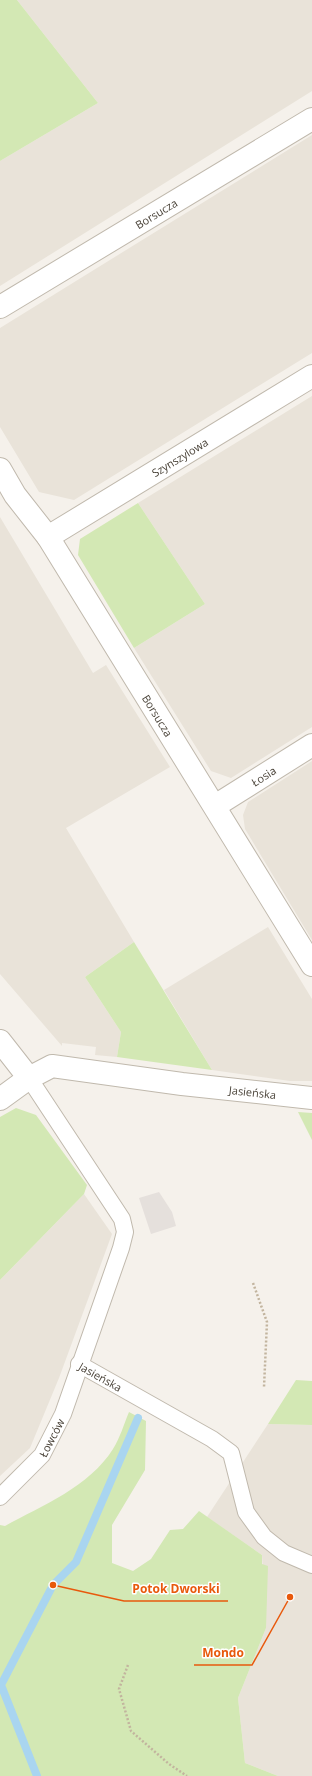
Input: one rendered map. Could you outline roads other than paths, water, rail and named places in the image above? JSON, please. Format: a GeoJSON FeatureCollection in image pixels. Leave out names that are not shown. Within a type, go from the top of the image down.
{"type":"FeatureCollection","features":[{"type":"Feature","properties":{"kind":"street","name":"Borsucza"},"geometry":{"type":"LineString","coordinates":[[0,306],[312,119]]}},
{"type":"Feature","properties":{"kind":"street","name":"Szynszylowa"},"geometry":{"type":"LineString","coordinates":[[48,537],[312,376]]}},
{"type":"Feature","properties":{"kind":"street","name":"Borsucza"},"geometry":{"type":"LineString","coordinates":[[0,469],[15,495],[48,537],[312,965]]}},
{"type":"Feature","properties":{"kind":"street","name":"Łosia"},"geometry":{"type":"LineString","coordinates":[[215,806],[312,745]]}},
{"type":"Feature","properties":{"kind":"street"},"geometry":{"type":"LineString","coordinates":[[0,1041],[30,1078]]}},
{"type":"Feature","properties":{"kind":"street","name":"Jasieńska"},"geometry":{"type":"LineString","coordinates":[[0,1098],[30,1078],[52,1066],[182,1084],[312,1098]]}},
{"type":"Feature","properties":{"kind":"lane","name":"Jasieńska"},"geometry":{"type":"LineString","coordinates":[[30,1078],[122,1219],[125,1232],[122,1248],[79,1364],[212,1439],[231,1453],[246,1512],[255,1525],[264,1537],[284,1553],[312,1565]]}},
{"type":"Feature","properties":{"kind":"lane","name":"Łowców"},"geometry":{"type":"LineString","coordinates":[[0,1497],[42,1455],[63,1414],[79,1364]]}},
{"type":"Feature","properties":{"kind":"waterway"},"geometry":{"type":"LineString","coordinates":[[37,1776],[1,1685],[53,1585],[76,1562],[138,1418]]}},
{"type":"Feature","properties":{"kind":"place","name":"Potok Dworski"},"geometry":{"type":"Point","coordinates":[53,1585]}},
{"type":"Feature","properties":{"kind":"place","name":"Mondo"},"geometry":{"type":"Point","coordinates":[290,1597]}}]}
